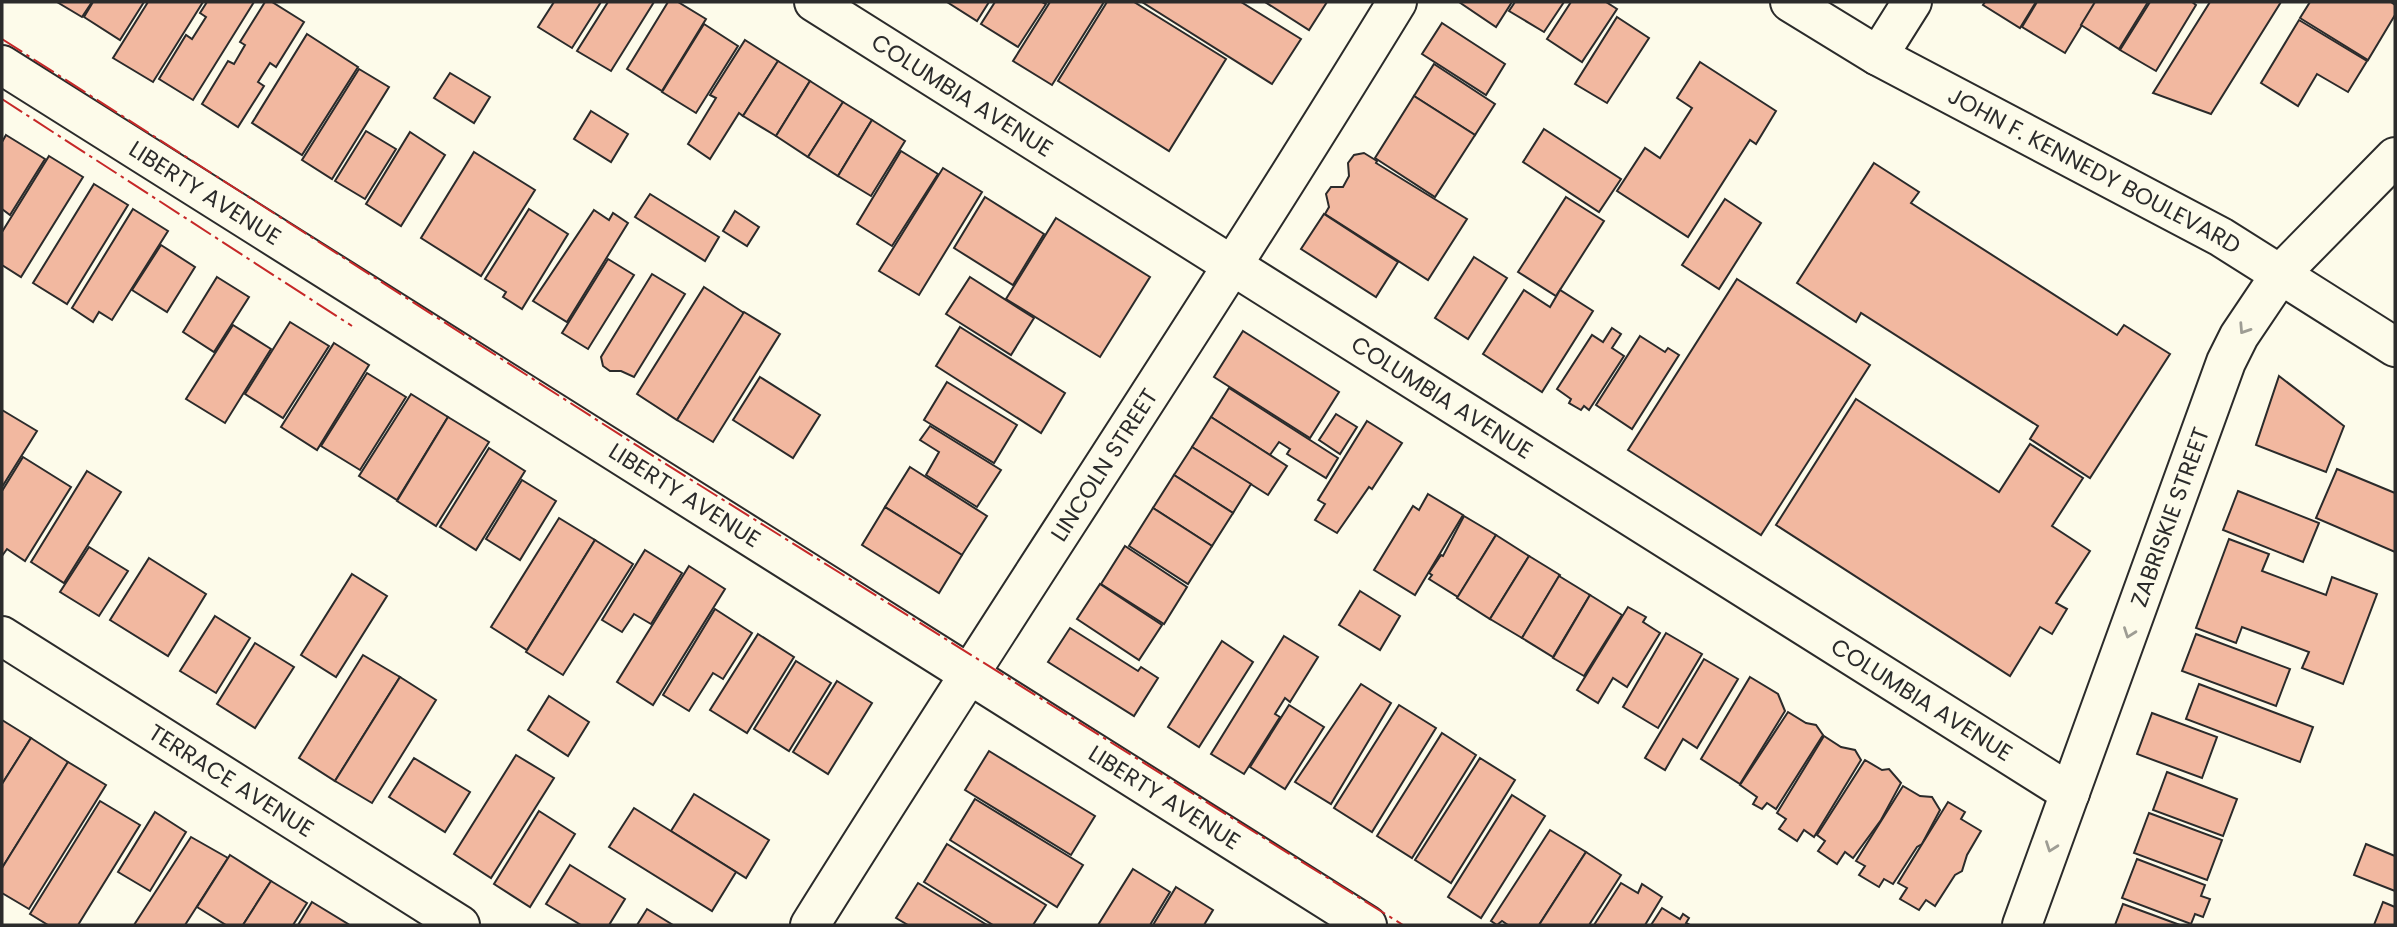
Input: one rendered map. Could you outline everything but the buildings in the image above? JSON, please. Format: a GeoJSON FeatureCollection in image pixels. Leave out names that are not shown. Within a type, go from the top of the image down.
{"type":"FeatureCollection","features":[{"type":"Feature","properties":{"kind":"street","name":"COLUMBIA AVENUE"},"geometry":{"type":"LineString","coordinates":[[814,2],[2070,793]]}},
{"type":"Feature","properties":{"kind":"street","name":"LINCOLN STREET"},"geometry":{"type":"LineString","coordinates":[[810,925],[968,673],[1301,159],[1397,2]]}},
{"type":"Feature","properties":{"kind":"street","name":"JOHN F. KENNEDY BOULEVARD"},"geometry":{"type":"LineString","coordinates":[[1790,2],[1878,56],[2221,237],[2282,272],[2395,347]]}},
{"type":"Feature","properties":{"kind":"street"},"geometry":{"type":"LineString","coordinates":[[1878,56],[1912,2]]}},
{"type":"Feature","properties":{"kind":"street","name":"LIBERTY AVENUE"},"geometry":{"type":"LineString","coordinates":[[2,65],[1367,925]]}},
{"type":"Feature","properties":{"kind":"street","name":"ZABRISKIE STREET"},"geometry":{"type":"LineString","coordinates":[[2022,925],[2226,362],[2239,336],[2282,272],[2395,158]]}},
{"type":"Feature","properties":{"kind":"street","name":"TERRACE AVENUE"},"geometry":{"type":"LineString","coordinates":[[2,636],[460,925]]}},
{"type":"Feature","properties":{"kind":"power"},"geometry":{"type":"LineString","coordinates":[[2,39],[661,461],[1403,925]]}},
{"type":"Feature","properties":{"kind":"power"},"geometry":{"type":"LineString","coordinates":[[2,99],[352,326]]}}]}
